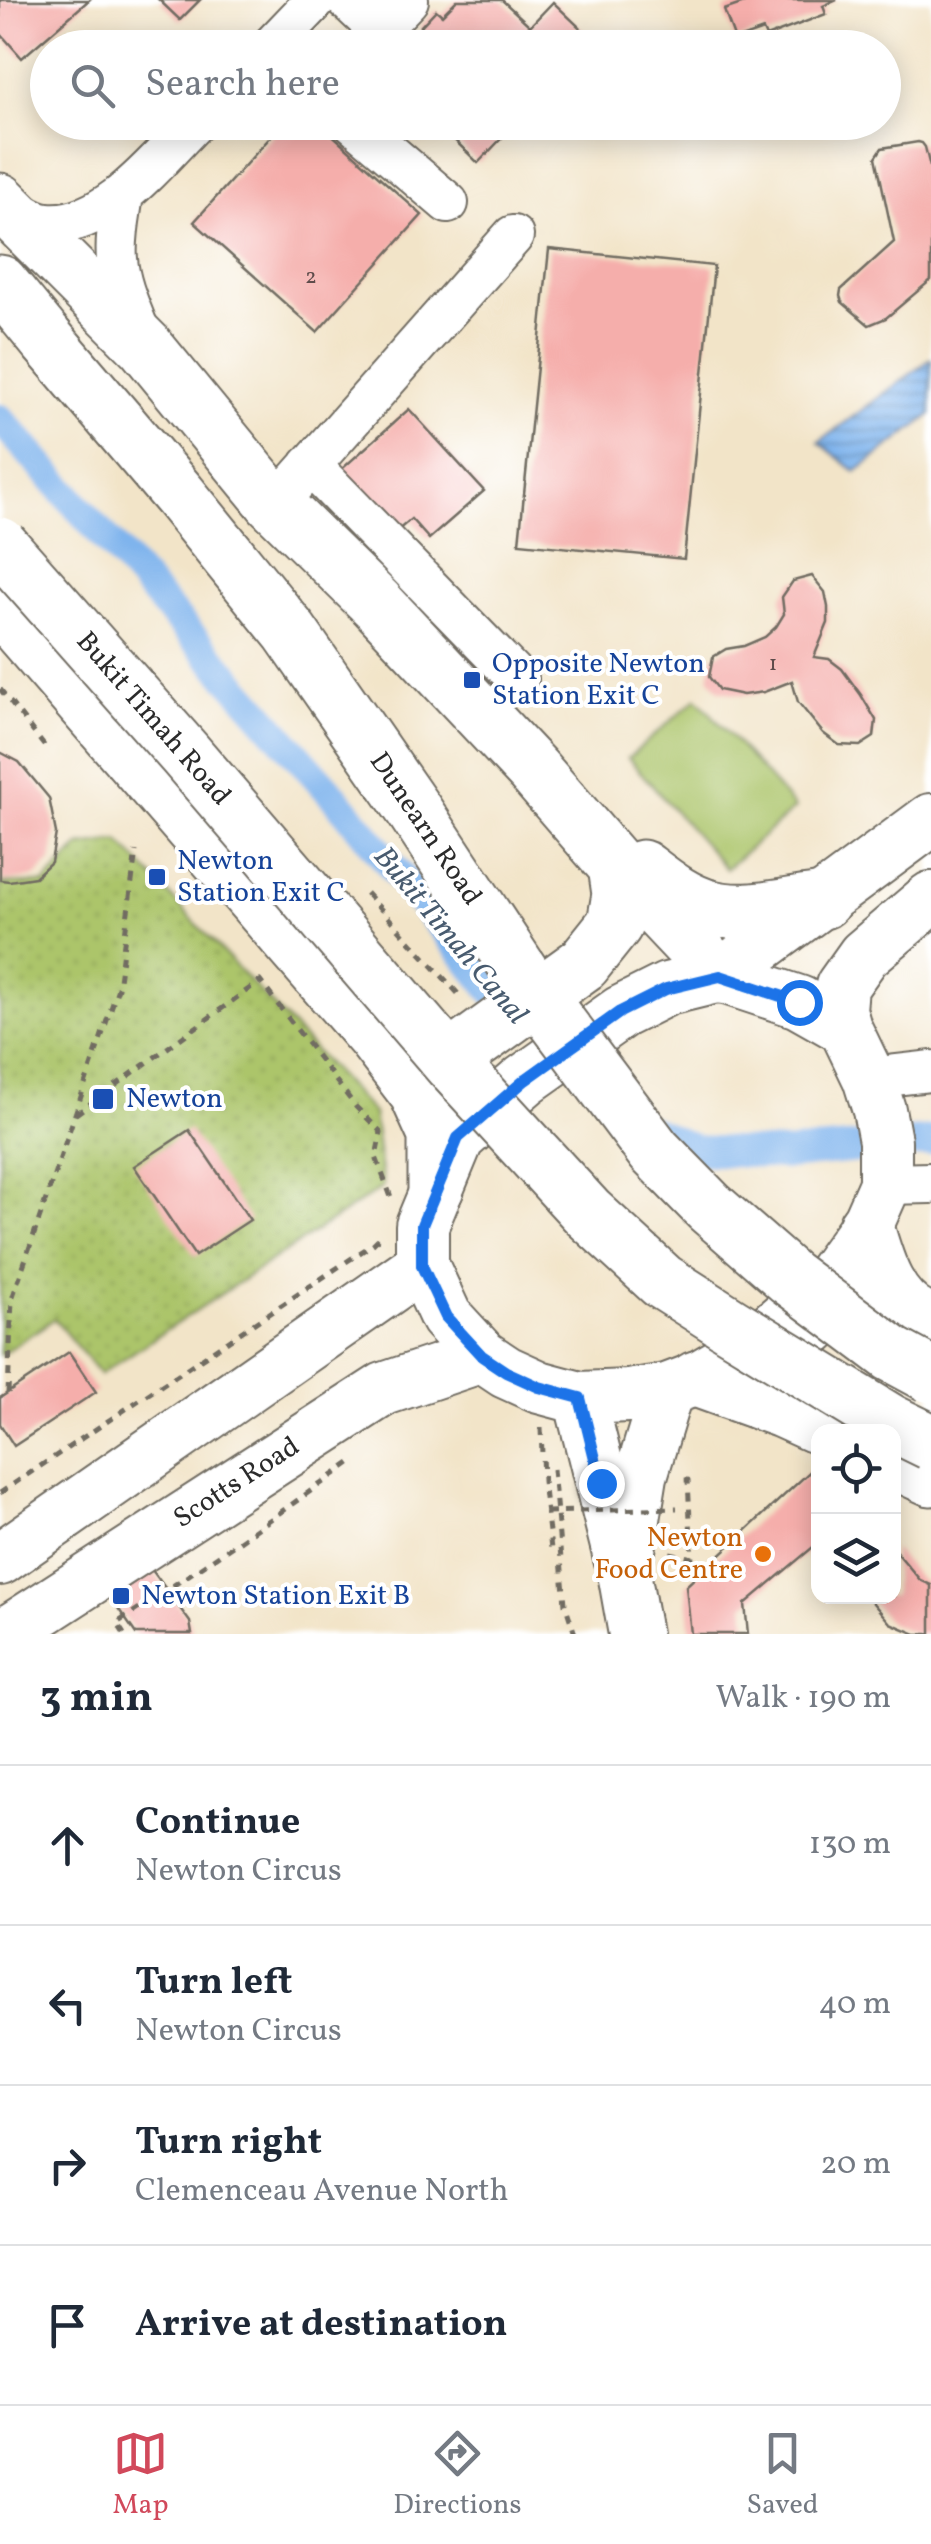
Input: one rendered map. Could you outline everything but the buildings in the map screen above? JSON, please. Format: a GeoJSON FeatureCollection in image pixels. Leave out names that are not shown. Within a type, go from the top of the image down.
{"type":"FeatureCollection","features":[{"type":"Feature","properties":{"kind":"highway"},"geometry":{"type":"LineString","coordinates":[[1,202],[145,346],[292,483],[377,604],[720,976]]}},
{"type":"Feature","properties":{"kind":"highway","name":"Dunearn Road"},"geometry":{"type":"LineString","coordinates":[[0,283],[290,632],[528,983],[654,1151],[708,1207],[789,1277],[892,1354],[931,1375]]}},
{"type":"Feature","properties":{"kind":"highway","name":"Bukit Timah Road"},"geometry":{"type":"LineString","coordinates":[[0,545],[452,1065],[588,1213],[662,1281],[890,1422],[931,1442]]}},
{"type":"Feature","properties":{"kind":"highway"},"geometry":{"type":"LineString","coordinates":[[0,607],[375,1038],[417,1094],[436,1135],[414,1196]]}},
{"type":"Feature","properties":{"kind":"highway"},"geometry":{"type":"LineString","coordinates":[[609,859],[628,858],[679,895],[712,908],[747,910],[823,901]]}},
{"type":"Feature","properties":{"kind":"highway"},"geometry":{"type":"LineString","coordinates":[[375,1038],[413,1057],[458,1054],[583,964],[614,924],[620,894],[609,859]]}},
{"type":"Feature","properties":{"kind":"highway"},"geometry":{"type":"LineString","coordinates":[[892,1192],[876,1260],[887,1286],[922,1319]]}},
{"type":"Feature","properties":{"kind":"highway"},"geometry":{"type":"LineString","coordinates":[[814,1424],[784,1397],[780,1378],[787,1351],[843,1300],[874,1301],[922,1319]]}},
{"type":"Feature","properties":{"kind":"highway"},"geometry":{"type":"LineString","coordinates":[[682,1385],[812,1424]]}},
{"type":"Feature","properties":{"kind":"highway"},"geometry":{"type":"LineString","coordinates":[[901,1464],[931,1478]]}},
{"type":"Feature","properties":{"kind":"main road"},"geometry":{"type":"LineString","coordinates":[[0,1560],[406,1246],[422,1225],[414,1196],[458,1138],[525,1080],[620,1012],[666,989],[720,976],[931,820]]}},
{"type":"Feature","properties":{"kind":"main road"},"geometry":{"type":"LineString","coordinates":[[554,1418],[682,1385],[747,1350],[828,1280],[892,1192],[874,1094],[840,1010],[842,986],[864,955],[931,898]]}},
{"type":"Feature","properties":{"kind":"main road"},"geometry":{"type":"LineString","coordinates":[[720,976],[799,1002],[845,1028]]}},
{"type":"Feature","properties":{"kind":"main road"},"geometry":{"type":"LineString","coordinates":[[406,1246],[446,1317],[482,1356],[539,1387],[644,1564]]}},
{"type":"Feature","properties":{"kind":"main road","name":"Scotts Road"},"geometry":{"type":"LineString","coordinates":[[4,1634],[384,1389],[482,1356]]}},
{"type":"Feature","properties":{"kind":"main road"},"geometry":{"type":"LineString","coordinates":[[635,1634],[644,1564],[641,1476],[682,1385]]}},
{"type":"Feature","properties":{"kind":"street"},"geometry":{"type":"LineString","coordinates":[[289,30],[316,0]]}},
{"type":"Feature","properties":{"kind":"street"},"geometry":{"type":"LineString","coordinates":[[347,0],[379,30]]}},
{"type":"Feature","properties":{"kind":"street"},"geometry":{"type":"LineString","coordinates":[[393,30],[408,0]]}},
{"type":"Feature","properties":{"kind":"street"},"geometry":{"type":"LineString","coordinates":[[1,202],[45,224],[79,220],[124,195],[177,140]]}},
{"type":"Feature","properties":{"kind":"street"},"geometry":{"type":"LineString","coordinates":[[374,140],[448,203]]}},
{"type":"Feature","properties":{"kind":"street"},"geometry":{"type":"LineString","coordinates":[[124,195],[117,262],[145,346]]}},
{"type":"Feature","properties":{"kind":"street"},"geometry":{"type":"LineString","coordinates":[[513,236],[292,483],[518,678]]}},
{"type":"Feature","properties":{"kind":"street"},"geometry":{"type":"LineString","coordinates":[[874,1094],[931,1071]]}},
{"type":"Feature","properties":{"kind":"path"},"geometry":{"type":"LineString","coordinates":[[0,689],[49,752]]}},
{"type":"Feature","properties":{"kind":"path"},"geometry":{"type":"LineString","coordinates":[[8,1393],[12,1299],[118,988],[136,851]]}},
{"type":"Feature","properties":{"kind":"path"},"geometry":{"type":"LineString","coordinates":[[76,1114],[260,981],[356,1107],[381,1132],[376,1157],[414,1196]]}},
{"type":"Feature","properties":{"kind":"path"},"geometry":{"type":"LineString","coordinates":[[0,1493],[373,1244],[406,1246]]}},
{"type":"Feature","properties":{"kind":"path"},"geometry":{"type":"LineString","coordinates":[[551,1548],[547,1512],[554,1418]]}},
{"type":"Feature","properties":{"kind":"path"},"geometry":{"type":"LineString","coordinates":[[552,1457],[565,1604],[575,1634]]}},
{"type":"Feature","properties":{"kind":"path"},"geometry":{"type":"LineString","coordinates":[[124,1634],[117,1623],[358,1458]]}},
{"type":"Feature","properties":{"kind":"path"},"geometry":{"type":"LineString","coordinates":[[547,1512],[678,1508],[677,1480],[688,1480],[692,1558],[644,1564]]}},
{"type":"Feature","properties":{"kind":"path"},"geometry":{"type":"LineString","coordinates":[[661,1498],[662,1516]]}},
{"type":"Feature","properties":{"kind":"green space"},"geometry":{"type":"Polygon","coordinates":[[[697,698],[795,808],[726,869],[628,758],[697,698]]]}},
{"type":"Feature","properties":{"kind":"green space"},"geometry":{"type":"Polygon","coordinates":[[[119,841],[373,1113],[383,1187],[100,1374],[54,1319],[0,1355],[0,884],[45,883],[80,846],[119,841]]]}},
{"type":"Feature","properties":{"kind":"water"},"geometry":{"type":"Polygon","coordinates":[[[931,359],[931,415],[856,472],[819,442],[931,359]]]}},
{"type":"Feature","properties":{"kind":"waterway","name":"Bukit Timah Canal"},"geometry":{"type":"LineString","coordinates":[[0,419],[345,809],[520,1023]]}},
{"type":"Feature","properties":{"kind":"waterway","name":"Bukit Timah Canal"},"geometry":{"type":"LineString","coordinates":[[652,1131],[696,1150],[786,1155],[931,1141]]}},
{"type":"Feature","properties":{"kind":"place","name":"Opposite Newton Station Exit C"},"geometry":{"type":"Point","coordinates":[472,680]}},
{"type":"Feature","properties":{"kind":"place","name":"Newton Station Exit C"},"geometry":{"type":"Point","coordinates":[157,877]}},
{"type":"Feature","properties":{"kind":"place","name":"Newton"},"geometry":{"type":"Point","coordinates":[103,1099]}},
{"type":"Feature","properties":{"kind":"place","name":"Newton Food Centre"},"geometry":{"type":"Point","coordinates":[763,1554]}},
{"type":"Feature","properties":{"kind":"place","name":"Newton Station Exit B"},"geometry":{"type":"Point","coordinates":[121,1596]}},
{"type":"Feature","properties":{"kind":"route"},"geometry":{"type":"LineString","coordinates":[[601,1483],[580,1398],[539,1387],[506,1372],[482,1356],[446,1317],[422,1266],[422,1225],[436,1188],[458,1138],[525,1080],[620,1012],[666,989],[720,976],[799,1002]]}}]}
